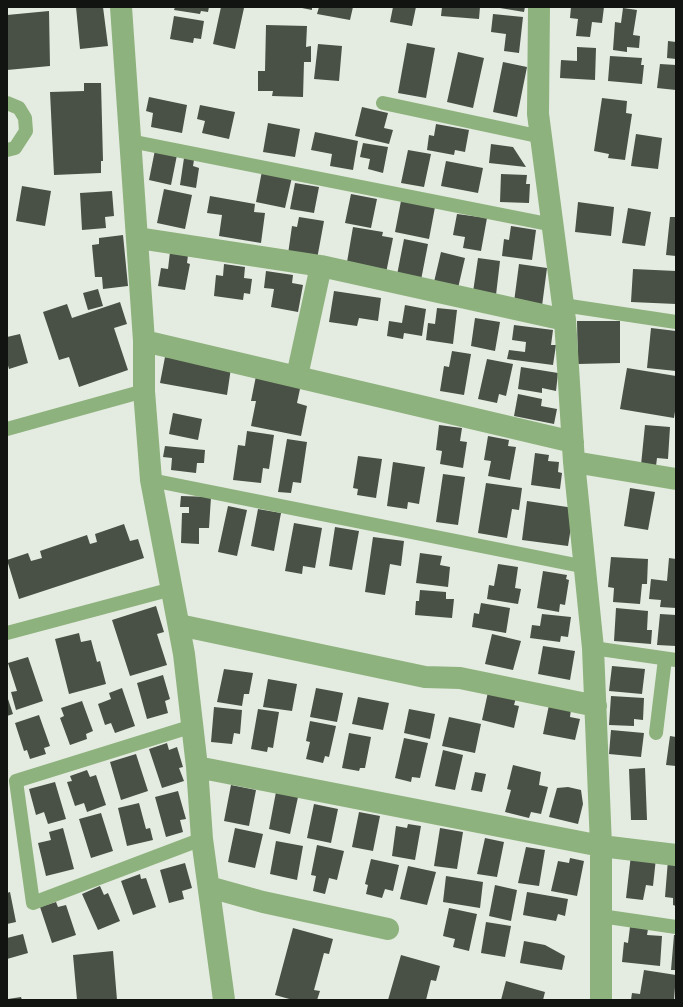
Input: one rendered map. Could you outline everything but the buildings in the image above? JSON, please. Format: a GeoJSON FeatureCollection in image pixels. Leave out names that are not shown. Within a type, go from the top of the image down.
{"type":"FeatureCollection","features":[{"type":"Feature","properties":{"kind":"street"},"geometry":{"type":"LineString","coordinates":[[121,7],[138,238],[144,342],[144,391],[151,480],[172,589],[193,726],[202,839],[224,1000]]}},
{"type":"Feature","properties":{"kind":"street"},"geometry":{"type":"LineString","coordinates":[[539,7],[538,114],[564,313],[573,452],[586,567],[593,648],[601,846],[601,1000]]}},
{"type":"Feature","properties":{"kind":"street"},"geometry":{"type":"LineString","coordinates":[[138,238],[321,266],[564,313]]}},
{"type":"Feature","properties":{"kind":"street"},"geometry":{"type":"LineString","coordinates":[[297,376],[321,266]]}},
{"type":"Feature","properties":{"kind":"street"},"geometry":{"type":"LineString","coordinates":[[144,342],[297,376],[676,479]]}},
{"type":"Feature","properties":{"kind":"street"},"geometry":{"type":"LineString","coordinates":[[178,625],[425,677],[460,678],[596,706]]}},
{"type":"Feature","properties":{"kind":"street"},"geometry":{"type":"LineString","coordinates":[[197,767],[601,846],[676,855]]}},
{"type":"Feature","properties":{"kind":"street"},"geometry":{"type":"LineString","coordinates":[[208,887],[263,902],[388,929]]}},
{"type":"Feature","properties":{"kind":"lane"},"geometry":{"type":"LineString","coordinates":[[7,103],[19,108],[25,118],[26,131],[15,148],[7,150]]}},
{"type":"Feature","properties":{"kind":"lane"},"geometry":{"type":"LineString","coordinates":[[383,103],[542,137]]}},
{"type":"Feature","properties":{"kind":"lane"},"geometry":{"type":"LineString","coordinates":[[130,141],[553,226]]}},
{"type":"Feature","properties":{"kind":"lane"},"geometry":{"type":"LineString","coordinates":[[564,313],[676,322]]}},
{"type":"Feature","properties":{"kind":"lane"},"geometry":{"type":"LineString","coordinates":[[7,429],[144,391]]}},
{"type":"Feature","properties":{"kind":"lane"},"geometry":{"type":"LineString","coordinates":[[151,480],[586,567]]}},
{"type":"Feature","properties":{"kind":"lane"},"geometry":{"type":"LineString","coordinates":[[7,633],[172,589]]}},
{"type":"Feature","properties":{"kind":"lane"},"geometry":{"type":"LineString","coordinates":[[593,648],[671,659],[656,733]]}},
{"type":"Feature","properties":{"kind":"lane"},"geometry":{"type":"LineString","coordinates":[[193,726],[16,781],[33,903],[202,839]]}},
{"type":"Feature","properties":{"kind":"lane"},"geometry":{"type":"LineString","coordinates":[[601,916],[676,927]]}}]}
